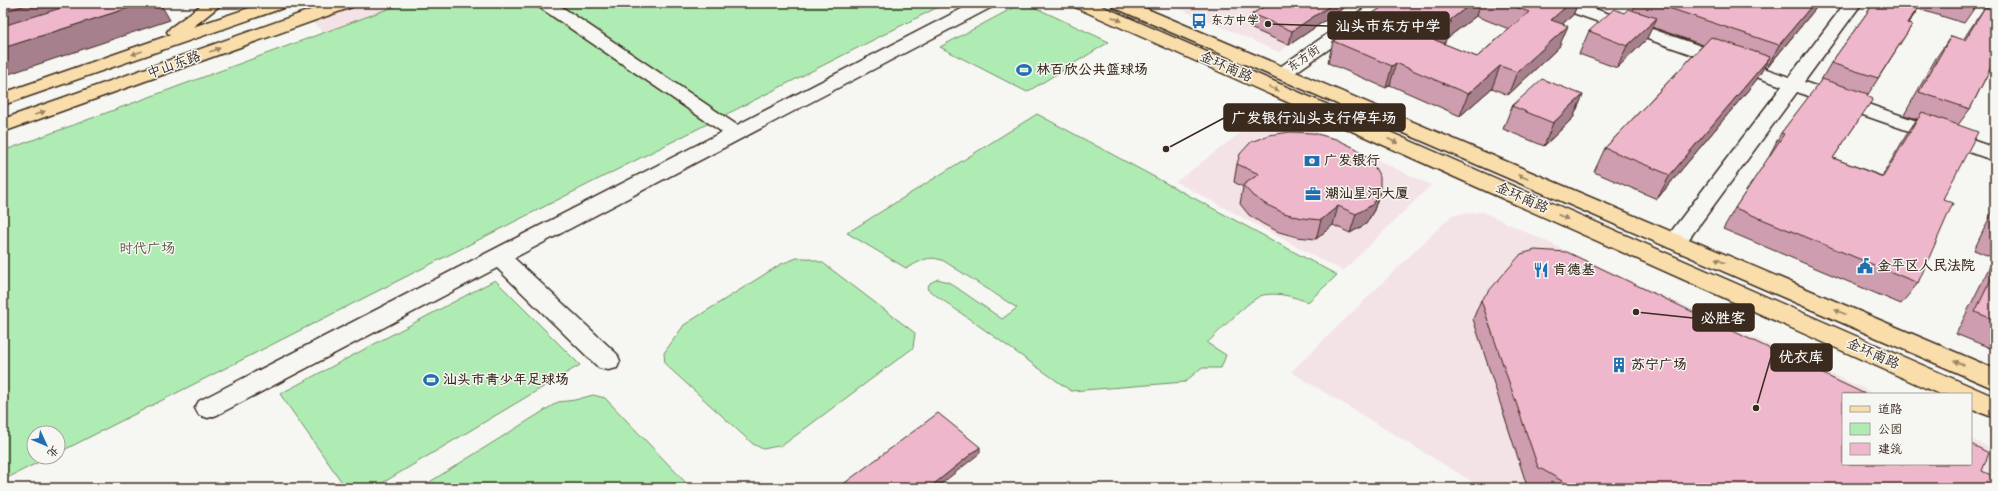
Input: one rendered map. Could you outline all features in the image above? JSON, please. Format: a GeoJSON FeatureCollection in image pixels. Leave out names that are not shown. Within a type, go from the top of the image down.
{"type":"FeatureCollection","features":[{"type":"Feature","properties":{"kind":"main road"},"geometry":{"type":"LineString","coordinates":[[157,46],[215,3]]}},
{"type":"Feature","properties":{"kind":"main road","name":"中山东路"},"geometry":{"type":"LineString","coordinates":[[3,99],[280,3]]}},
{"type":"Feature","properties":{"kind":"main road","name":"中山东路"},"geometry":{"type":"LineString","coordinates":[[3,126],[346,3]]}},
{"type":"Feature","properties":{"kind":"main road","name":"金环南路"},"geometry":{"type":"LineString","coordinates":[[1081,3],[1961,393]]}},
{"type":"Feature","properties":{"kind":"main road","name":"金环南路"},"geometry":{"type":"LineString","coordinates":[[1119,3],[1995,379]]}},
{"type":"Feature","properties":{"kind":"main road"},"geometry":{"type":"LineString","coordinates":[[1972,398],[1995,408]]}},
{"type":"Feature","properties":{"kind":"street"},"geometry":{"type":"LineString","coordinates":[[544,3],[736,133]]}},
{"type":"Feature","properties":{"kind":"street"},"geometry":{"type":"LineString","coordinates":[[208,408],[986,3]]}},
{"type":"Feature","properties":{"kind":"street","name":"东方街"},"geometry":{"type":"LineString","coordinates":[[1283,74],[1383,3]]}},
{"type":"Feature","properties":{"kind":"street"},"geometry":{"type":"LineString","coordinates":[[1562,3],[1995,155]]}},
{"type":"Feature","properties":{"kind":"street"},"geometry":{"type":"LineString","coordinates":[[1675,242],[1854,3]]}},
{"type":"Feature","properties":{"kind":"street"},"geometry":{"type":"LineString","coordinates":[[499,257],[608,361]]}},
{"type":"Feature","properties":{"kind":"shaded area"},"geometry":{"type":"Polygon","coordinates":[[[323,3],[463,3],[343,49],[299,11],[323,3]]]}},
{"type":"Feature","properties":{"kind":"shaded area"},"geometry":{"type":"Polygon","coordinates":[[[1167,3],[1351,3],[1279,52],[1167,3]]]}},
{"type":"Feature","properties":{"kind":"shaded area"},"geometry":{"type":"Polygon","coordinates":[[[1578,3],[1617,3],[1607,13],[1578,3]]]}},
{"type":"Feature","properties":{"kind":"shaded area"},"geometry":{"type":"Polygon","coordinates":[[[1270,110],[1431,185],[1343,271],[1176,182],[1270,110]]]}},
{"type":"Feature","properties":{"kind":"shaded area"},"geometry":{"type":"Polygon","coordinates":[[[1483,212],[1873,393],[1842,393],[1842,465],[1972,465],[1972,439],[1995,450],[1995,488],[1483,488],[1291,372],[1452,215],[1483,212]]]}},
{"type":"Feature","properties":{"kind":"green space","name":"时代广场"},"geometry":{"type":"Polygon","coordinates":[[[404,3],[946,3],[66,449],[66,425],[26,425],[26,465],[33,465],[3,480],[3,151],[404,3]]]}},
{"type":"Feature","properties":{"kind":"green space","name":"林百欣公共篮球场"},"geometry":{"type":"Polygon","coordinates":[[[1022,3],[1025,3],[1109,42],[1027,92],[940,47],[1022,3]]]}},
{"type":"Feature","properties":{"kind":"green space"},"geometry":{"type":"Polygon","coordinates":[[[1037,114],[1337,275],[1308,302],[1292,297],[1269,294],[1263,295],[1250,302],[1207,343],[1226,355],[1221,368],[1201,368],[1185,382],[1071,391],[927,289],[930,283],[938,279],[950,283],[1002,319],[1017,308],[944,261],[933,258],[920,261],[906,268],[847,233],[1037,114]]]}},
{"type":"Feature","properties":{"kind":"green space"},"geometry":{"type":"Polygon","coordinates":[[[797,258],[807,258],[823,263],[915,333],[913,348],[783,445],[763,449],[753,444],[665,364],[664,353],[684,325],[781,264],[797,258]]]}},
{"type":"Feature","properties":{"kind":"green space","name":"汕头市青少年足球场"},"geometry":{"type":"Polygon","coordinates":[[[495,280],[580,365],[374,488],[346,488],[280,394],[495,280]]]}},
{"type":"Feature","properties":{"kind":"green space"},"geometry":{"type":"Polygon","coordinates":[[[593,395],[605,398],[691,488],[420,488],[558,402],[575,400],[593,395]]]}},
{"type":"Feature","properties":{"kind":"building"},"geometry":{"type":"Polygon","coordinates":[[[3,3],[31,3],[3,12],[3,3]]]}},
{"type":"Feature","properties":{"kind":"building"},"geometry":{"type":"Polygon","coordinates":[[[77,3],[144,3],[3,48],[3,26],[77,3]]]}},
{"type":"Feature","properties":{"kind":"building"},"geometry":{"type":"Polygon","coordinates":[[[1270,3],[1334,3],[1292,31],[1252,14],[1270,3]]]}},
{"type":"Feature","properties":{"kind":"building"},"geometry":{"type":"Polygon","coordinates":[[[1388,3],[1472,3],[1449,21],[1452,22],[1430,38],[1477,57],[1529,12],[1505,3],[1570,3],[1551,20],[1568,26],[1517,72],[1500,66],[1468,94],[1396,63],[1392,66],[1333,41],[1388,3]]]}},
{"type":"Feature","properties":{"kind":"building"},"geometry":{"type":"Polygon","coordinates":[[[1654,3],[1814,3],[1779,45],[1654,3]]]}},
{"type":"Feature","properties":{"kind":"building"},"geometry":{"type":"Polygon","coordinates":[[[1874,3],[1921,3],[1907,24],[1912,25],[1878,78],[1831,63],[1874,3]]]}},
{"type":"Feature","properties":{"kind":"building"},"geometry":{"type":"Polygon","coordinates":[[[1985,7],[1995,10],[1995,59],[1970,109],[1919,92],[1951,36],[1965,40],[1985,7]]]}},
{"type":"Feature","properties":{"kind":"building"},"geometry":{"type":"Polygon","coordinates":[[[1614,9],[1624,13],[1628,9],[1657,18],[1627,46],[1589,31],[1614,9]]]}},
{"type":"Feature","properties":{"kind":"building"},"geometry":{"type":"Polygon","coordinates":[[[1711,37],[1770,57],[1670,175],[1605,148],[1711,37]]]}},
{"type":"Feature","properties":{"kind":"building"},"geometry":{"type":"Polygon","coordinates":[[[1542,79],[1583,95],[1553,123],[1512,106],[1542,79]]]}},
{"type":"Feature","properties":{"kind":"building"},"geometry":{"type":"Polygon","coordinates":[[[1822,79],[1868,94],[1867,96],[1873,99],[1833,158],[1883,177],[1922,112],[1978,132],[1943,199],[1953,203],[1918,283],[1735,208],[1784,134],[1781,133],[1822,79]]]}},
{"type":"Feature","properties":{"kind":"building","name":"潮汕星河大厦"},"geometry":{"type":"Polygon","coordinates":[[[1290,132],[1313,133],[1336,139],[1357,149],[1372,162],[1380,177],[1380,191],[1372,205],[1356,214],[1338,206],[1321,220],[1302,218],[1284,213],[1253,196],[1243,185],[1259,174],[1237,164],[1240,154],[1251,142],[1269,135],[1290,132]]]}},
{"type":"Feature","properties":{"kind":"building"},"geometry":{"type":"Polygon","coordinates":[[[1995,221],[1995,230],[1992,228],[1995,221]]]}},
{"type":"Feature","properties":{"kind":"building","name":"苏宁广场"},"geometry":{"type":"Polygon","coordinates":[[[1535,250],[1567,252],[1863,393],[1842,393],[1842,465],[1972,465],[1972,444],[1989,453],[1982,471],[1995,477],[1995,488],[1574,488],[1538,467],[1481,300],[1521,254],[1535,250]]]}},
{"type":"Feature","properties":{"kind":"building"},"geometry":{"type":"Polygon","coordinates":[[[1995,271],[1995,320],[1975,312],[1995,271]]]}},
{"type":"Feature","properties":{"kind":"building"},"geometry":{"type":"Polygon","coordinates":[[[938,413],[980,447],[929,488],[838,488],[938,413]]]}},
{"type":"Feature","properties":{"kind":"place","name":"东方中学"},"geometry":{"type":"Point","coordinates":[1199,21]}},
{"type":"Feature","properties":{"kind":"place","name":"汕头市东方中学"},"geometry":{"type":"Point","coordinates":[1268,24]}},
{"type":"Feature","properties":{"kind":"place","name":"林百欣公共篮球场"},"geometry":{"type":"Point","coordinates":[1024,70]}},
{"type":"Feature","properties":{"kind":"place","name":"广发银行汕头支行停车场"},"geometry":{"type":"Point","coordinates":[1166,149]}},
{"type":"Feature","properties":{"kind":"place","name":"广发银行"},"geometry":{"type":"Point","coordinates":[1312,161]}},
{"type":"Feature","properties":{"kind":"place","name":"潮汕星河大厦"},"geometry":{"type":"Point","coordinates":[1313,194]}},
{"type":"Feature","properties":{"kind":"place","name":"金平区人民法院"},"geometry":{"type":"Point","coordinates":[1865,266]}},
{"type":"Feature","properties":{"kind":"place","name":"肯德基"},"geometry":{"type":"Point","coordinates":[1541,270]}},
{"type":"Feature","properties":{"kind":"place","name":"必胜客"},"geometry":{"type":"Point","coordinates":[1636,312]}},
{"type":"Feature","properties":{"kind":"place","name":"苏宁广场"},"geometry":{"type":"Point","coordinates":[1619,365]}},
{"type":"Feature","properties":{"kind":"place","name":"汕头市青少年足球场"},"geometry":{"type":"Point","coordinates":[431,380]}},
{"type":"Feature","properties":{"kind":"place","name":"优衣库"},"geometry":{"type":"Point","coordinates":[1756,408]}}]}
